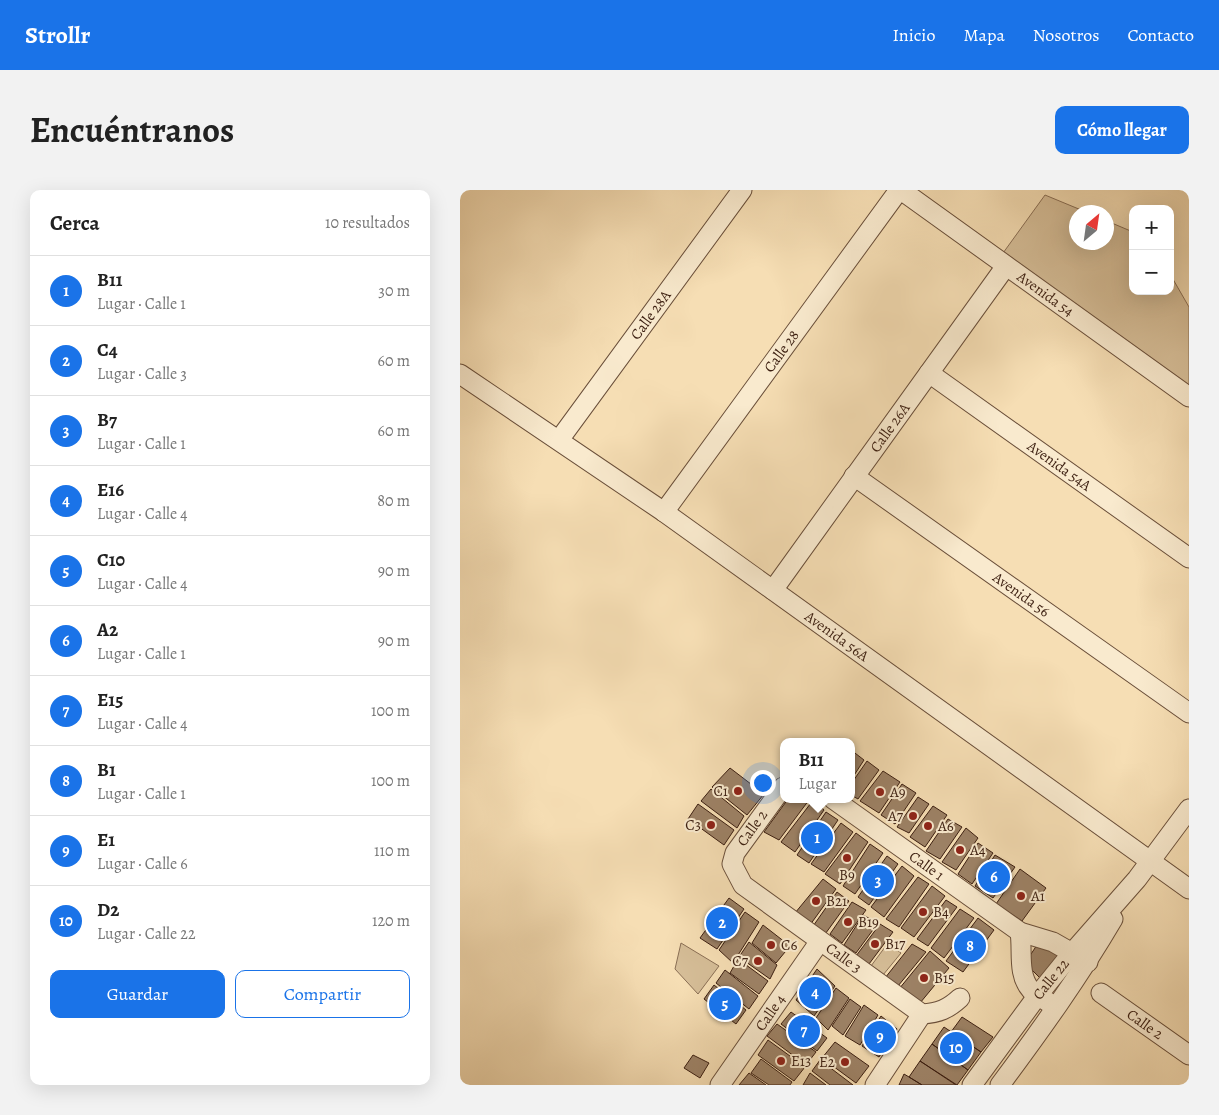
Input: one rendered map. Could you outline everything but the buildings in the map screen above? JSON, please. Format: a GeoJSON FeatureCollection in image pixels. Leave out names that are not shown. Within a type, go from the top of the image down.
{"type":"FeatureCollection","features":[{"type":"Feature","properties":{"kind":"street","name":"Calle 28A"},"geometry":{"type":"LineString","coordinates":[[559,440],[742,190]]}},
{"type":"Feature","properties":{"kind":"street","name":"Avenida 54"},"geometry":{"type":"LineString","coordinates":[[900,190],[1189,397]]}},
{"type":"Feature","properties":{"kind":"street","name":"Calle 28"},"geometry":{"type":"LineString","coordinates":[[664,512],[900,190]]}},
{"type":"Feature","properties":{"kind":"street","name":"Calle 26A"},"geometry":{"type":"LineString","coordinates":[[773,590],[1006,266]]}},
{"type":"Feature","properties":{"kind":"street","name":"Avenida 56A"},"geometry":{"type":"LineString","coordinates":[[460,374],[664,512],[1189,889]]}},
{"type":"Feature","properties":{"kind":"street","name":"Avenida 54A"},"geometry":{"type":"LineString","coordinates":[[929,374],[1189,558]]}},
{"type":"Feature","properties":{"kind":"street","name":"Avenida 56"},"geometry":{"type":"LineString","coordinates":[[854,476],[1189,714]]}},
{"type":"Feature","properties":{"kind":"street","name":"Calle 2"},"geometry":{"type":"LineString","coordinates":[[736,874],[732,864],[734,853],[780,790]]}},
{"type":"Feature","properties":{"kind":"street","name":"Calle 1"},"geometry":{"type":"LineString","coordinates":[[840,803],[1020,932],[1045,939],[1080,957]]}},
{"type":"Feature","properties":{"kind":"street","name":"Calle 22"},"geometry":{"type":"LineString","coordinates":[[1000,1085],[1056,1008],[1080,957],[1189,809]]}},
{"type":"Feature","properties":{"kind":"street","name":"Calle 3"},"geometry":{"type":"LineString","coordinates":[[736,874],[743,885],[922,1014]]}},
{"type":"Feature","properties":{"kind":"street"},"geometry":{"type":"LineString","coordinates":[[1020,932],[1022,970],[1031,990],[1056,1008]]}},
{"type":"Feature","properties":{"kind":"street","name":"Calle 4"},"geometry":{"type":"LineString","coordinates":[[720,1085],[820,941]]}},
{"type":"Feature","properties":{"kind":"street","name":"Calle 22"},"geometry":{"type":"LineString","coordinates":[[972,1085],[1038,995],[1080,957]]}},
{"type":"Feature","properties":{"kind":"street","name":"Calle 2"},"geometry":{"type":"LineString","coordinates":[[1101,993],[1189,1055]]}},
{"type":"Feature","properties":{"kind":"street"},"geometry":{"type":"LineString","coordinates":[[874,1085],[922,1014],[950,1008],[960,998]]}},
{"type":"Feature","properties":{"kind":"shaded area"},"geometry":{"type":"Polygon","coordinates":[[[1045,195],[1069,205],[1069,250],[1114,250],[1114,224],[1129,230],[1129,295],[1174,295],[1174,281],[1189,307],[1189,397],[998,260],[1045,195]]]}},
{"type":"Feature","properties":{"kind":"shaded area"},"geometry":{"type":"Polygon","coordinates":[[[681,943],[719,966],[698,994],[675,969],[681,943]]]}},
{"type":"Feature","properties":{"kind":"shaded area"},"geometry":{"type":"Polygon","coordinates":[[[888,943],[901,953],[883,975],[871,966],[888,943]]]}},
{"type":"Feature","properties":{"kind":"place","name":"C1"},"geometry":{"type":"Point","coordinates":[738,791]}},
{"type":"Feature","properties":{"kind":"place","name":"A9"},"geometry":{"type":"Point","coordinates":[880,792]}},
{"type":"Feature","properties":{"kind":"place","name":"A7"},"geometry":{"type":"Point","coordinates":[913,816]}},
{"type":"Feature","properties":{"kind":"place","name":"C3"},"geometry":{"type":"Point","coordinates":[711,825]}},
{"type":"Feature","properties":{"kind":"place","name":"A6"},"geometry":{"type":"Point","coordinates":[928,826]}},
{"type":"Feature","properties":{"kind":"place","name":"B11"},"geometry":{"type":"Point","coordinates":[817,838]}},
{"type":"Feature","properties":{"kind":"place","name":"A4"},"geometry":{"type":"Point","coordinates":[960,850]}},
{"type":"Feature","properties":{"kind":"place","name":"B9"},"geometry":{"type":"Point","coordinates":[847,858]}},
{"type":"Feature","properties":{"kind":"place","name":"A2"},"geometry":{"type":"Point","coordinates":[994,877]}},
{"type":"Feature","properties":{"kind":"place","name":"B7"},"geometry":{"type":"Point","coordinates":[878,881]}},
{"type":"Feature","properties":{"kind":"place","name":"A1"},"geometry":{"type":"Point","coordinates":[1021,896]}},
{"type":"Feature","properties":{"kind":"place","name":"B21"},"geometry":{"type":"Point","coordinates":[816,901]}},
{"type":"Feature","properties":{"kind":"place","name":"B4"},"geometry":{"type":"Point","coordinates":[923,912]}},
{"type":"Feature","properties":{"kind":"place","name":"B19"},"geometry":{"type":"Point","coordinates":[848,922]}},
{"type":"Feature","properties":{"kind":"place","name":"C4"},"geometry":{"type":"Point","coordinates":[722,923]}},
{"type":"Feature","properties":{"kind":"place","name":"B17"},"geometry":{"type":"Point","coordinates":[875,944]}},
{"type":"Feature","properties":{"kind":"place","name":"C6"},"geometry":{"type":"Point","coordinates":[771,945]}},
{"type":"Feature","properties":{"kind":"place","name":"B1"},"geometry":{"type":"Point","coordinates":[970,946]}},
{"type":"Feature","properties":{"kind":"place","name":"C7"},"geometry":{"type":"Point","coordinates":[758,961]}},
{"type":"Feature","properties":{"kind":"place","name":"B15"},"geometry":{"type":"Point","coordinates":[924,978]}},
{"type":"Feature","properties":{"kind":"place","name":"E16"},"geometry":{"type":"Point","coordinates":[815,993]}},
{"type":"Feature","properties":{"kind":"place","name":"C10"},"geometry":{"type":"Point","coordinates":[725,1004]}},
{"type":"Feature","properties":{"kind":"place","name":"E15"},"geometry":{"type":"Point","coordinates":[804,1031]}},
{"type":"Feature","properties":{"kind":"place","name":"E1"},"geometry":{"type":"Point","coordinates":[880,1037]}},
{"type":"Feature","properties":{"kind":"place","name":"D2"},"geometry":{"type":"Point","coordinates":[956,1048]}},
{"type":"Feature","properties":{"kind":"place","name":"E13"},"geometry":{"type":"Point","coordinates":[781,1061]}},
{"type":"Feature","properties":{"kind":"place","name":"E2"},"geometry":{"type":"Point","coordinates":[845,1062]}}]}
